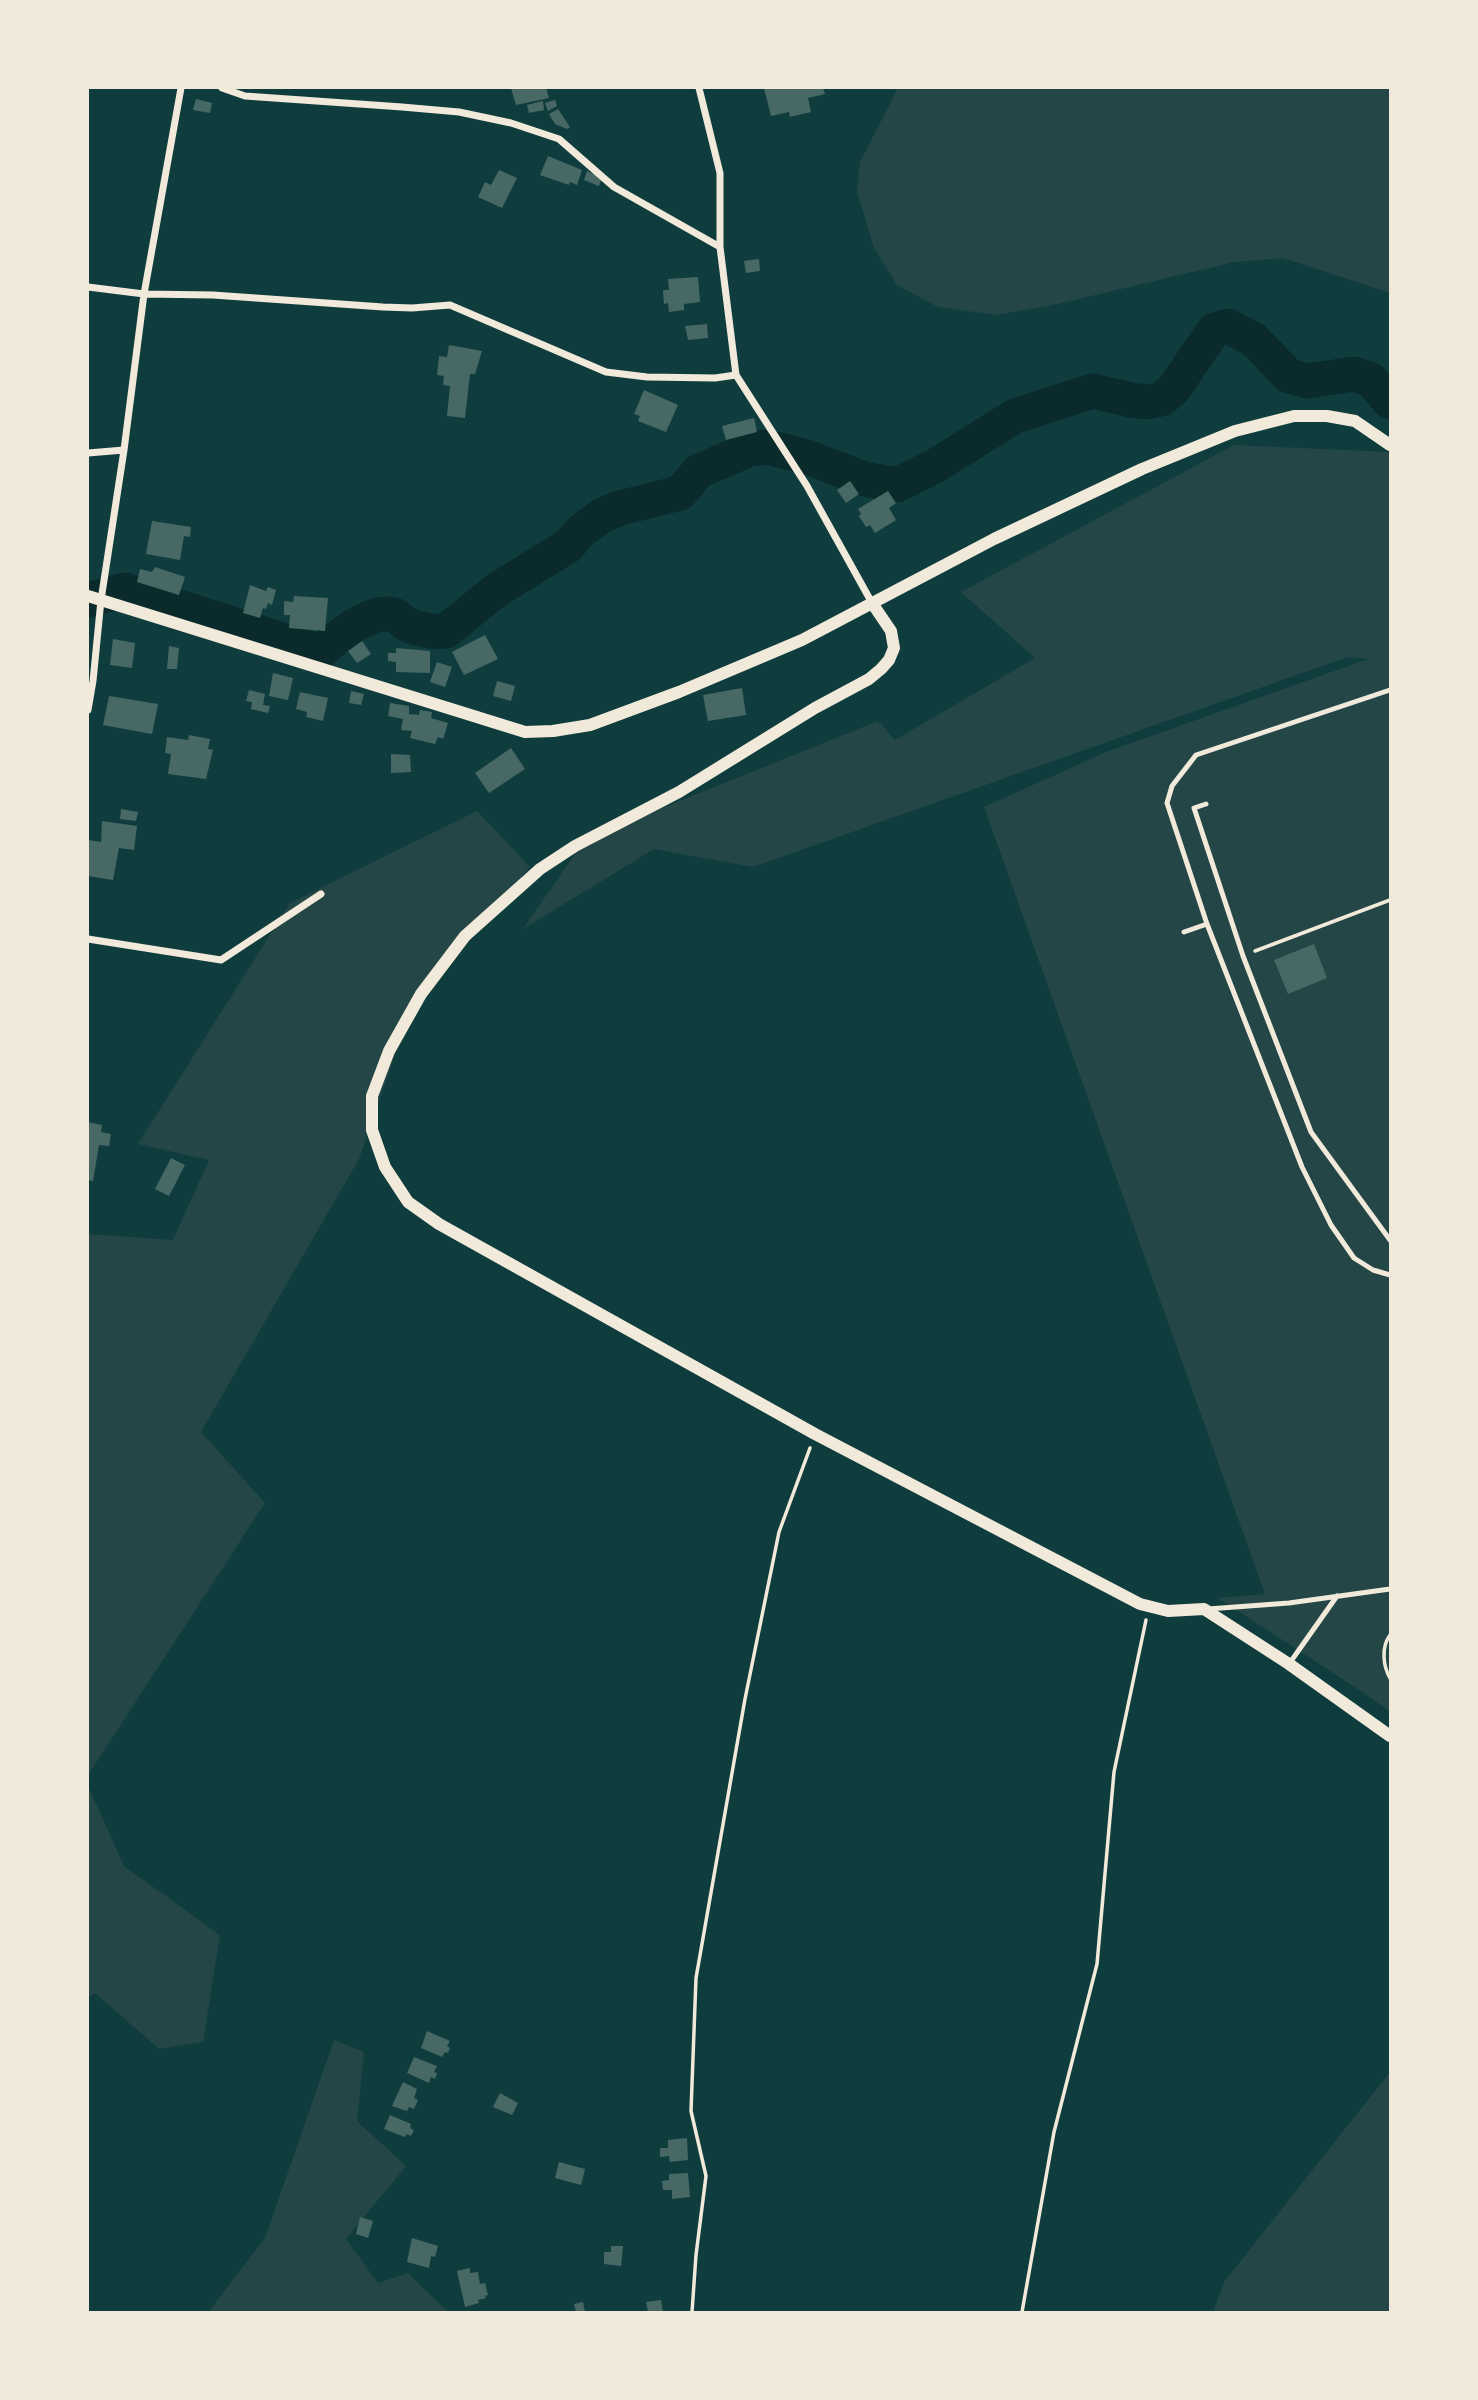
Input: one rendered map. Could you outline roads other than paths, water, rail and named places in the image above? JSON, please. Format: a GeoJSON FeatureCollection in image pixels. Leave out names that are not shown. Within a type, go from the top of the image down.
{"type":"FeatureCollection","features":[{"type":"Feature","properties":{"kind":"street"},"geometry":{"type":"LineString","coordinates":[[88,710],[144,294],[181,88]]}},
{"type":"Feature","properties":{"kind":"street"},"geometry":{"type":"LineString","coordinates":[[222,88],[245,96],[436,110],[511,123],[559,139],[614,187],[720,247]]}},
{"type":"Feature","properties":{"kind":"street"},"geometry":{"type":"LineString","coordinates":[[699,88],[720,173],[720,247],[736,375],[807,486],[872,603],[891,631],[894,648],[889,660],[869,679],[690,785],[575,846],[540,869],[465,936],[421,994],[389,1051],[372,1096],[372,1130],[385,1167],[408,1202],[439,1224],[551,1288],[816,1434],[1140,1604],[1168,1611],[1205,1609],[1391,1736]]}},
{"type":"Feature","properties":{"kind":"street"},"geometry":{"type":"LineString","coordinates":[[88,287],[144,294],[213,295],[412,308],[450,305],[606,372],[647,377],[736,375]]}},
{"type":"Feature","properties":{"kind":"street"},"geometry":{"type":"LineString","coordinates":[[88,596],[526,732],[552,731],[590,725],[623,713],[802,640],[994,539],[1142,469],[1235,430],[1294,416],[1326,416],[1355,421],[1391,445]]}},
{"type":"Feature","properties":{"kind":"street"},"geometry":{"type":"LineString","coordinates":[[88,453],[124,450]]}},
{"type":"Feature","properties":{"kind":"street"},"geometry":{"type":"LineString","coordinates":[[88,939],[221,960],[321,894]]}},
{"type":"Feature","properties":{"kind":"lane"},"geometry":{"type":"LineString","coordinates":[[1391,690],[1196,755],[1171,786],[1167,803],[1207,925],[1302,1167],[1331,1225],[1354,1258],[1373,1270],[1391,1275]]}},
{"type":"Feature","properties":{"kind":"lane"},"geometry":{"type":"LineString","coordinates":[[1206,804],[1194,808],[1243,956],[1311,1132],[1391,1240]]}},
{"type":"Feature","properties":{"kind":"lane"},"geometry":{"type":"LineString","coordinates":[[1184,932],[1207,925]]}},
{"type":"Feature","properties":{"kind":"lane"},"geometry":{"type":"LineString","coordinates":[[1205,1609],[1289,1603],[1391,1589]]}},
{"type":"Feature","properties":{"kind":"lane"},"geometry":{"type":"LineString","coordinates":[[1289,1664],[1337,1596]]}},
{"type":"Feature","properties":{"kind":"waterway"},"geometry":{"type":"LineString","coordinates":[[88,600],[125,590],[320,652],[354,626],[385,614],[394,615],[417,628],[446,631],[498,589],[568,546],[581,531],[601,516],[620,508],[680,493],[699,471],[750,449],[767,447],[807,457],[864,479],[897,485],[935,466],[1015,416],[1093,391],[1147,402],[1161,399],[1173,390],[1214,330],[1228,326],[1254,340],[1289,376],[1308,381],[1354,374],[1371,380],[1390,402]]}}]}
